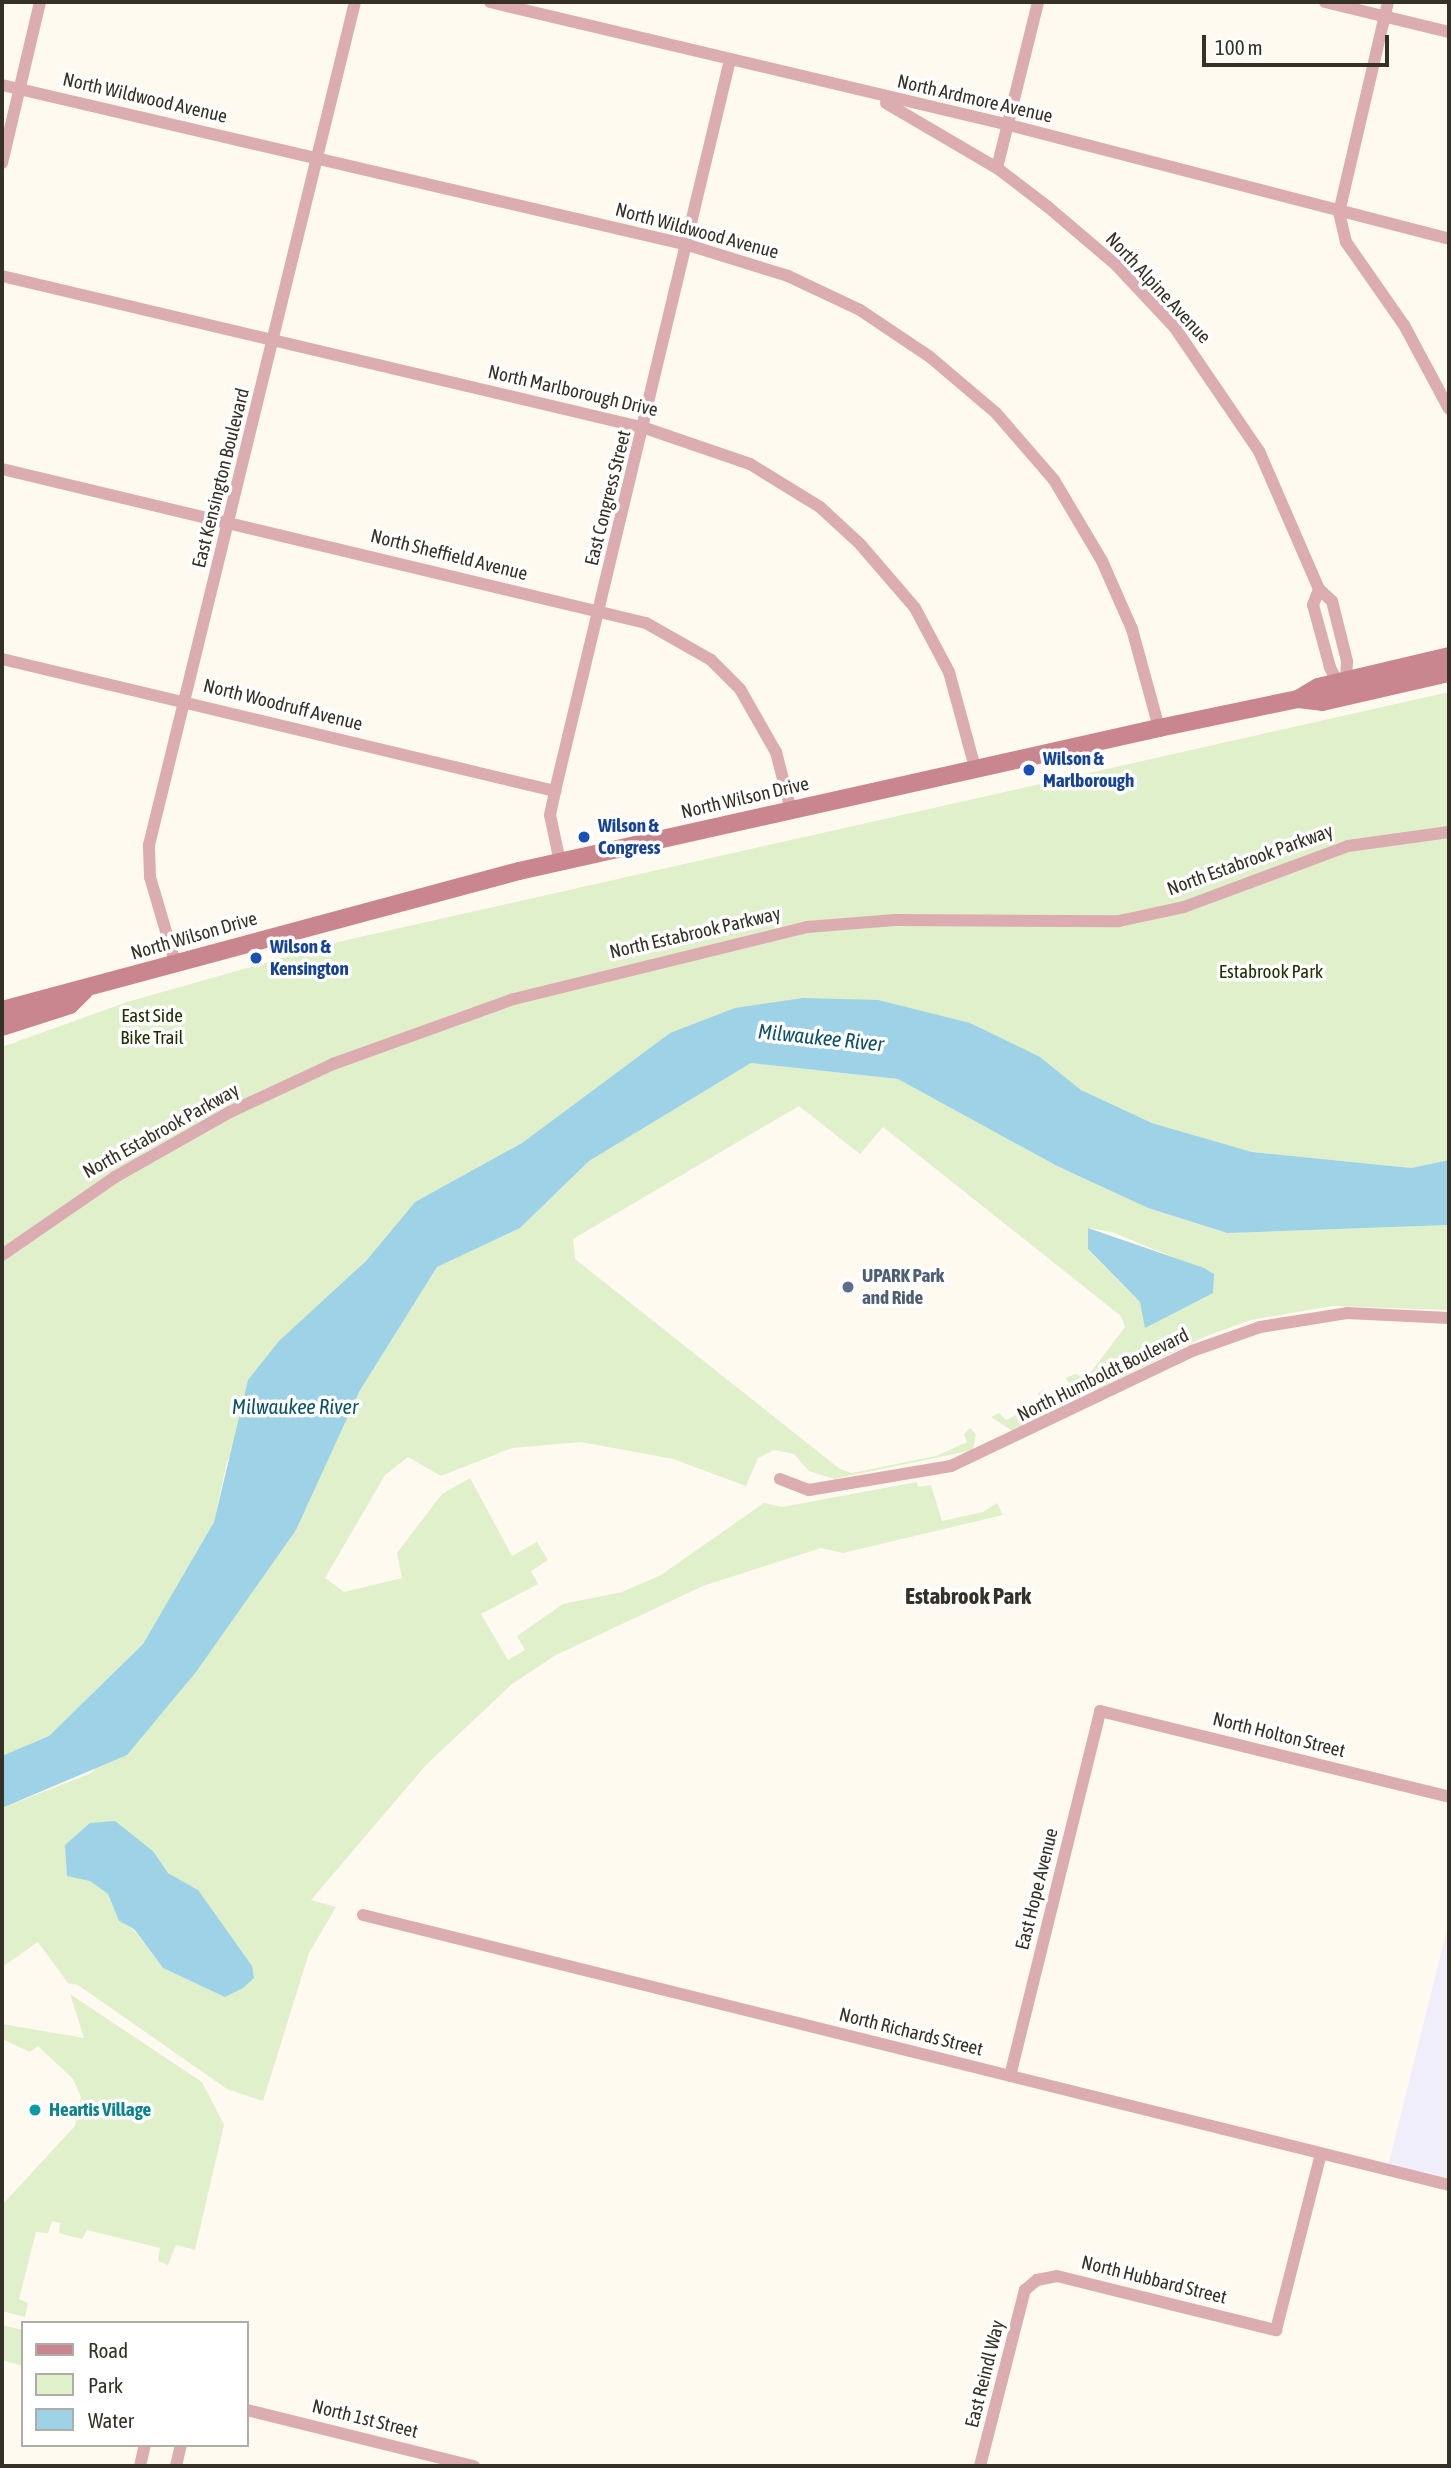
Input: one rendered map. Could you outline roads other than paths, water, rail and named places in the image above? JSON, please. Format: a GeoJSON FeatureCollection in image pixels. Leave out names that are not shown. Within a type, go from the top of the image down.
{"type":"FeatureCollection","features":[{"type":"Feature","properties":{"kind":"street"},"geometry":{"type":"LineString","coordinates":[[2,163],[40,2]]}},
{"type":"Feature","properties":{"kind":"street","name":"East Kensington Boulevard"},"geometry":{"type":"LineString","coordinates":[[175,962],[148,864],[355,2]]}},
{"type":"Feature","properties":{"kind":"street","name":"North Ardmore Avenue"},"geometry":{"type":"LineString","coordinates":[[490,2],[875,96],[1009,125],[1449,239]]}},
{"type":"Feature","properties":{"kind":"street"},"geometry":{"type":"LineString","coordinates":[[997,168],[1038,2]]}},
{"type":"Feature","properties":{"kind":"street"},"geometry":{"type":"LineString","coordinates":[[1325,2],[1449,32]]}},
{"type":"Feature","properties":{"kind":"street"},"geometry":{"type":"LineString","coordinates":[[1388,2],[1339,212],[1346,242],[1404,325],[1449,409]]}},
{"type":"Feature","properties":{"kind":"street","name":"East Congress Street"},"geometry":{"type":"LineString","coordinates":[[559,862],[550,815],[555,791],[645,428],[730,61]]}},
{"type":"Feature","properties":{"kind":"street","name":"North Wildwood Avenue"},"geometry":{"type":"LineString","coordinates":[[2,85],[688,245],[788,276],[860,310],[930,357],[996,413],[1054,480],[1102,561],[1132,629],[1159,728]]}},
{"type":"Feature","properties":{"kind":"street","name":"North Alpine Avenue"},"geometry":{"type":"LineString","coordinates":[[875,96],[997,168],[1115,264],[1211,375],[1280,493],[1319,589],[1332,601],[1343,686]]}},
{"type":"Feature","properties":{"kind":"street","name":"North Marlborough Drive"},"geometry":{"type":"LineString","coordinates":[[2,276],[645,428],[750,464],[820,508],[860,544],[915,608],[939,650],[975,768]]}},
{"type":"Feature","properties":{"kind":"street","name":"North Sheffield Avenue"},"geometry":{"type":"LineString","coordinates":[[2,469],[231,521],[599,611],[680,638],[740,688],[776,752],[791,810]]}},
{"type":"Feature","properties":{"kind":"street","name":"North Alpine Avenue"},"geometry":{"type":"LineString","coordinates":[[1319,589],[1313,604],[1343,686]]}},
{"type":"Feature","properties":{"kind":"street","name":"North Wilson Drive"},"geometry":{"type":"LineString","coordinates":[[2,1010],[66,989],[85,991],[175,962],[559,862],[1159,728],[1298,699],[1315,703],[1343,686],[1449,656]]}},
{"type":"Feature","properties":{"kind":"street","name":"North Woodruff Avenue"},"geometry":{"type":"LineString","coordinates":[[2,659],[555,791]]}},
{"type":"Feature","properties":{"kind":"street","name":"North Wilson Drive"},"geometry":{"type":"LineString","coordinates":[[1343,686],[1449,673]]}},
{"type":"Feature","properties":{"kind":"street","name":"North Estabrook Parkway"},"geometry":{"type":"LineString","coordinates":[[2,1255],[115,1177],[230,1112],[333,1063],[514,999],[807,927],[895,920],[1119,921],[1184,906],[1348,845],[1449,832]]}},
{"type":"Feature","properties":{"kind":"street","name":"North Wilson Drive"},"geometry":{"type":"LineString","coordinates":[[2,1027],[70,1005],[85,991]]}},
{"type":"Feature","properties":{"kind":"street","name":"North Humboldt Boulevard"},"geometry":{"type":"LineString","coordinates":[[780,1479],[809,1490],[951,1466],[1192,1350],[1260,1327],[1347,1313],[1449,1318]]}},
{"type":"Feature","properties":{"kind":"street","name":"North Holton Street"},"geometry":{"type":"LineString","coordinates":[[1100,1711],[1449,1797]]}},
{"type":"Feature","properties":{"kind":"street","name":"East Hope Avenue"},"geometry":{"type":"LineString","coordinates":[[1010,2076],[1100,1711]]}},
{"type":"Feature","properties":{"kind":"street","name":"North Richards Street"},"geometry":{"type":"LineString","coordinates":[[363,1915],[1449,2185]]}},
{"type":"Feature","properties":{"kind":"street","name":"North Hubbard Street"},"geometry":{"type":"LineString","coordinates":[[1025,2290],[1037,2280],[1057,2276],[1276,2330],[1321,2154]]}},
{"type":"Feature","properties":{"kind":"street","name":"East Reindl Way"},"geometry":{"type":"LineString","coordinates":[[980,2466],[1025,2290]]}},
{"type":"Feature","properties":{"kind":"street","name":"North 1st Street"},"geometry":{"type":"LineString","coordinates":[[248,2410],[474,2466]]}},
{"type":"Feature","properties":{"kind":"street"},"geometry":{"type":"LineString","coordinates":[[140,2466],[145,2447]]}},
{"type":"Feature","properties":{"kind":"street"},"geometry":{"type":"LineString","coordinates":[[176,2466],[181,2447]]}},
{"type":"Feature","properties":{"kind":"water","name":"Milwaukee River"},"geometry":{"type":"Polygon","coordinates":[[[803,998],[878,1000],[970,1023],[1040,1057],[1081,1090],[1152,1123],[1252,1152],[1411,1168],[1449,1160],[1449,1225],[1227,1233],[1148,1208],[1057,1166],[898,1079],[751,1063],[589,1161],[520,1228],[437,1267],[359,1392],[296,1530],[196,1672],[127,1755],[2,1808],[2,1756],[49,1736],[143,1644],[214,1522],[248,1380],[279,1341],[366,1261],[415,1202],[522,1143],[670,1033],[735,1008],[803,998]]]}},
{"type":"Feature","properties":{"kind":"water"},"geometry":{"type":"Polygon","coordinates":[[[1088,1228],[1204,1268],[1214,1274],[1213,1293],[1145,1328],[1140,1302],[1088,1249],[1088,1228]]]}},
{"type":"Feature","properties":{"kind":"water"},"geometry":{"type":"Polygon","coordinates":[[[115,1821],[154,1852],[168,1873],[198,1890],[252,1966],[254,1978],[243,1988],[225,1997],[163,1968],[134,1929],[119,1921],[108,1894],[90,1881],[67,1876],[65,1845],[90,1823],[115,1821]]]}},
{"type":"Feature","properties":{"kind":"place","name":"Wilson & Marlborough"},"geometry":{"type":"Point","coordinates":[1029,770]}},
{"type":"Feature","properties":{"kind":"place","name":"Wilson & Congress"},"geometry":{"type":"Point","coordinates":[584,837]}},
{"type":"Feature","properties":{"kind":"place","name":"Wilson & Kensington"},"geometry":{"type":"Point","coordinates":[256,958]}},
{"type":"Feature","properties":{"kind":"place","name":"UPARK Park and Ride"},"geometry":{"type":"Point","coordinates":[848,1287]}},
{"type":"Feature","properties":{"kind":"place","name":"Heartis Village"},"geometry":{"type":"Point","coordinates":[35,2110]}},
{"type":"Feature","properties":{"kind":"district","name":"Estabrook Park"},"geometry":{"type":"Point","coordinates":[968,1596]}},
{"type":"Feature","properties":{"kind":"park label","name":"East Side Bike Trail"},"geometry":{"type":"Point","coordinates":[152,1027]}}]}
